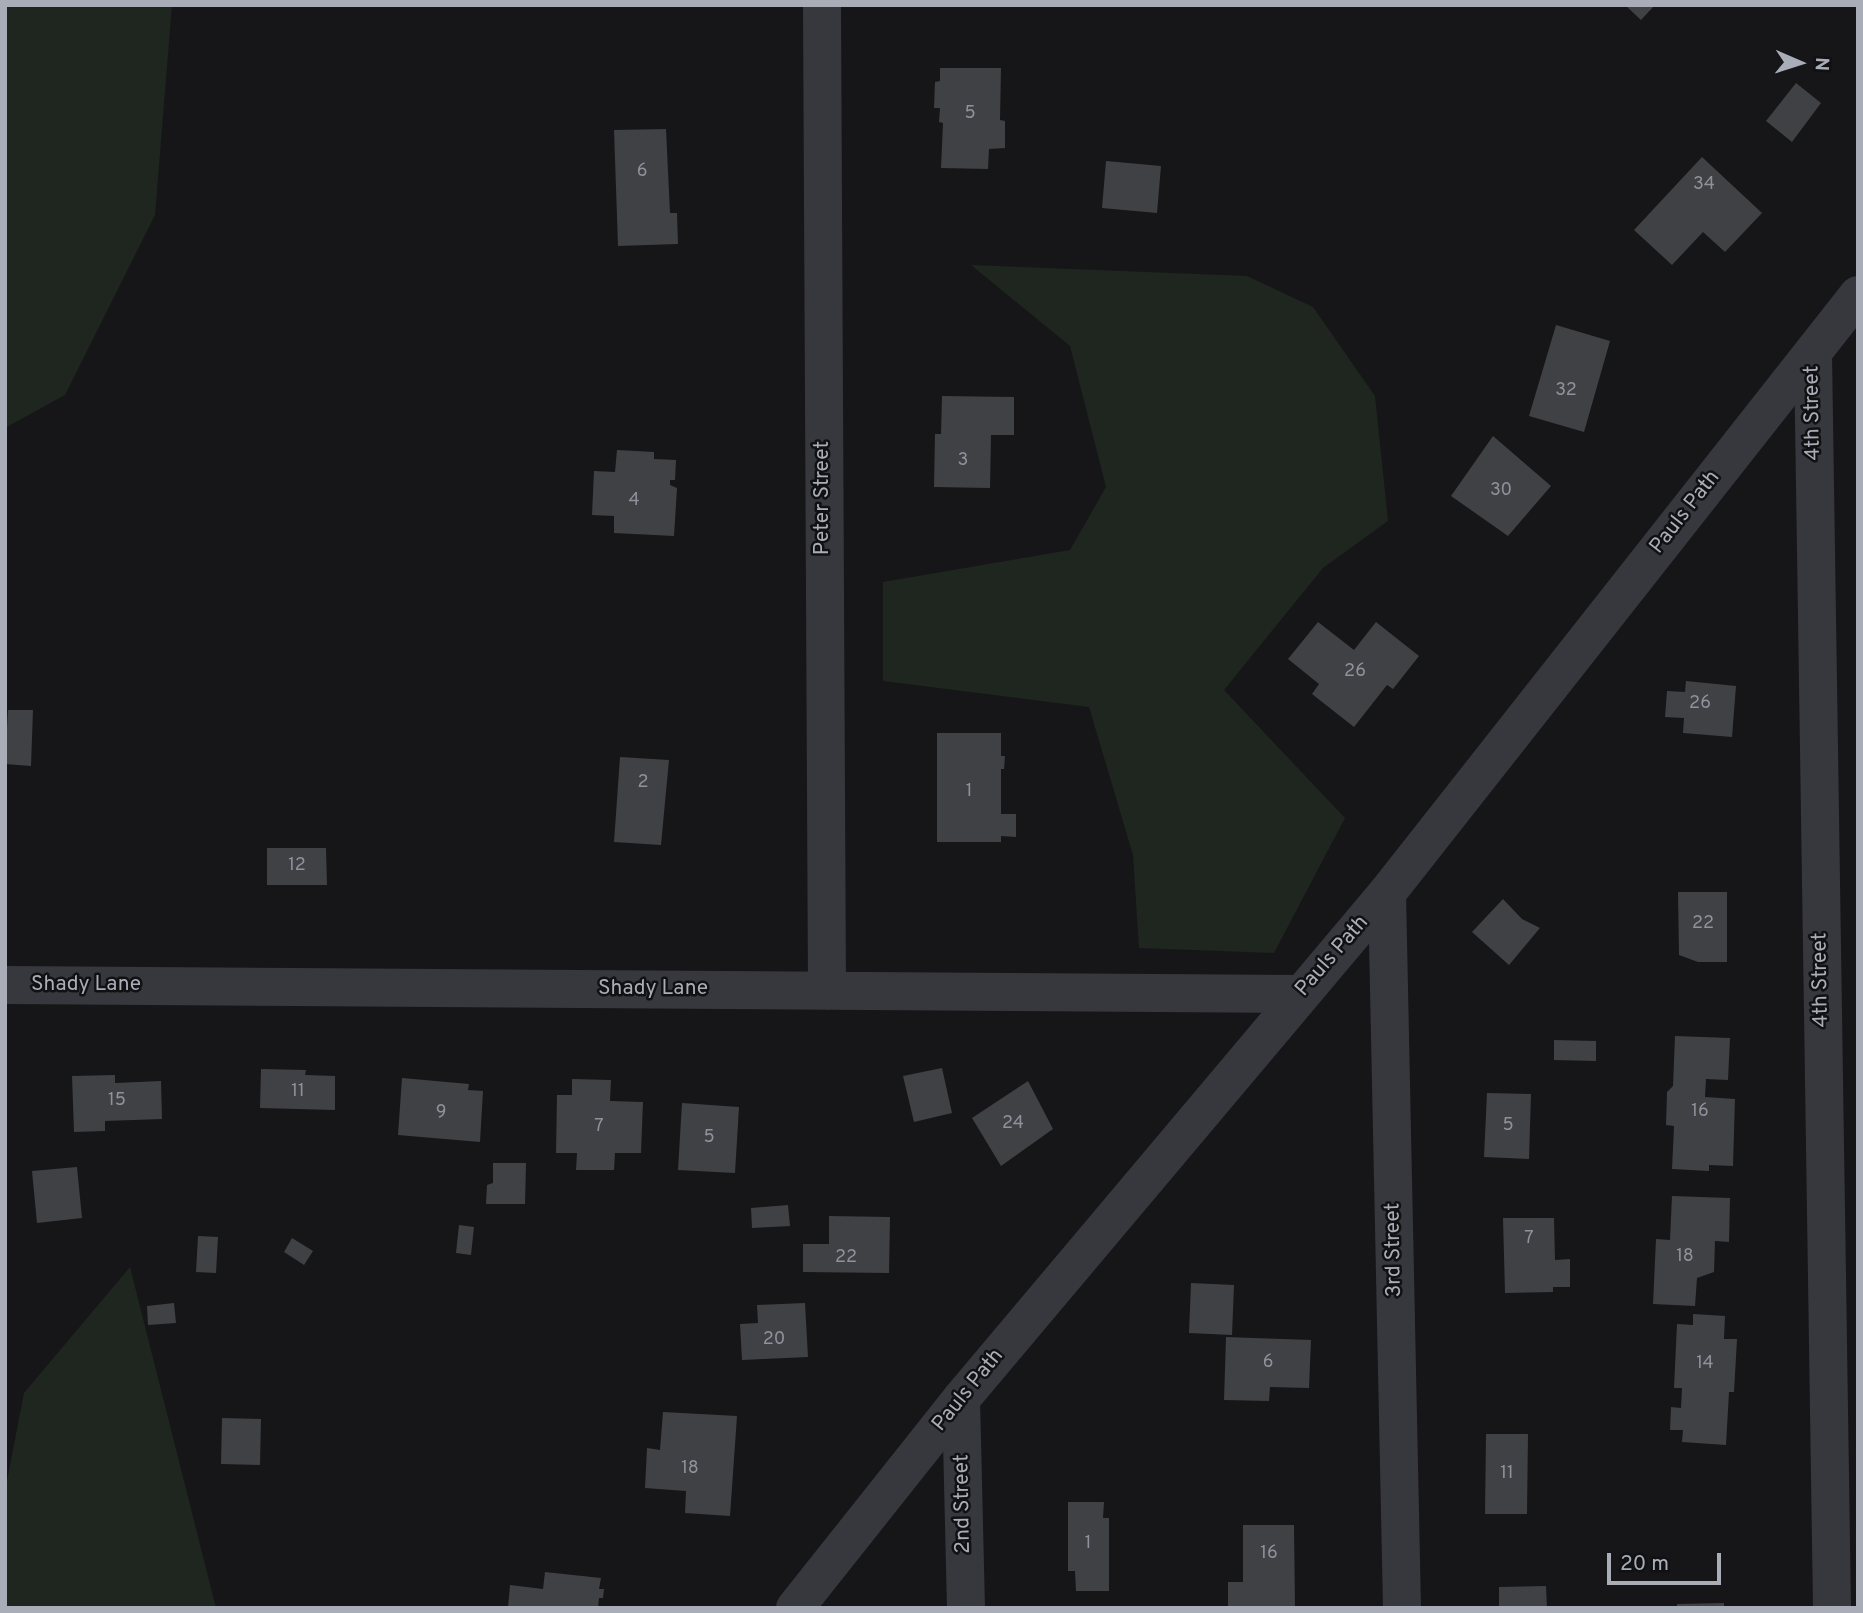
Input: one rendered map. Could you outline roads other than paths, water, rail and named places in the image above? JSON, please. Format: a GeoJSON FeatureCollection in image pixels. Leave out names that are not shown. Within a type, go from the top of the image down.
{"type":"FeatureCollection","features":[{"type":"Feature","properties":{"kind":"street","name":"Peter Street"},"geometry":{"type":"LineString","coordinates":[[822,5],[827,991]]}},
{"type":"Feature","properties":{"kind":"street","name":"Pauls Path"},"geometry":{"type":"LineString","coordinates":[[795,1608],[961,1399],[1387,893],[1858,295]]}},
{"type":"Feature","properties":{"kind":"street","name":"4th Street"},"geometry":{"type":"LineString","coordinates":[[1813,353],[1832,1608]]}},
{"type":"Feature","properties":{"kind":"street","name":"3rd Street"},"geometry":{"type":"LineString","coordinates":[[1387,893],[1402,1608]]}},
{"type":"Feature","properties":{"kind":"street","name":"Shady Lane"},"geometry":{"type":"LineString","coordinates":[[5,985],[1300,994]]}},
{"type":"Feature","properties":{"kind":"street","name":"2nd Street"},"geometry":{"type":"LineString","coordinates":[[961,1399],[966,1608]]}}]}
